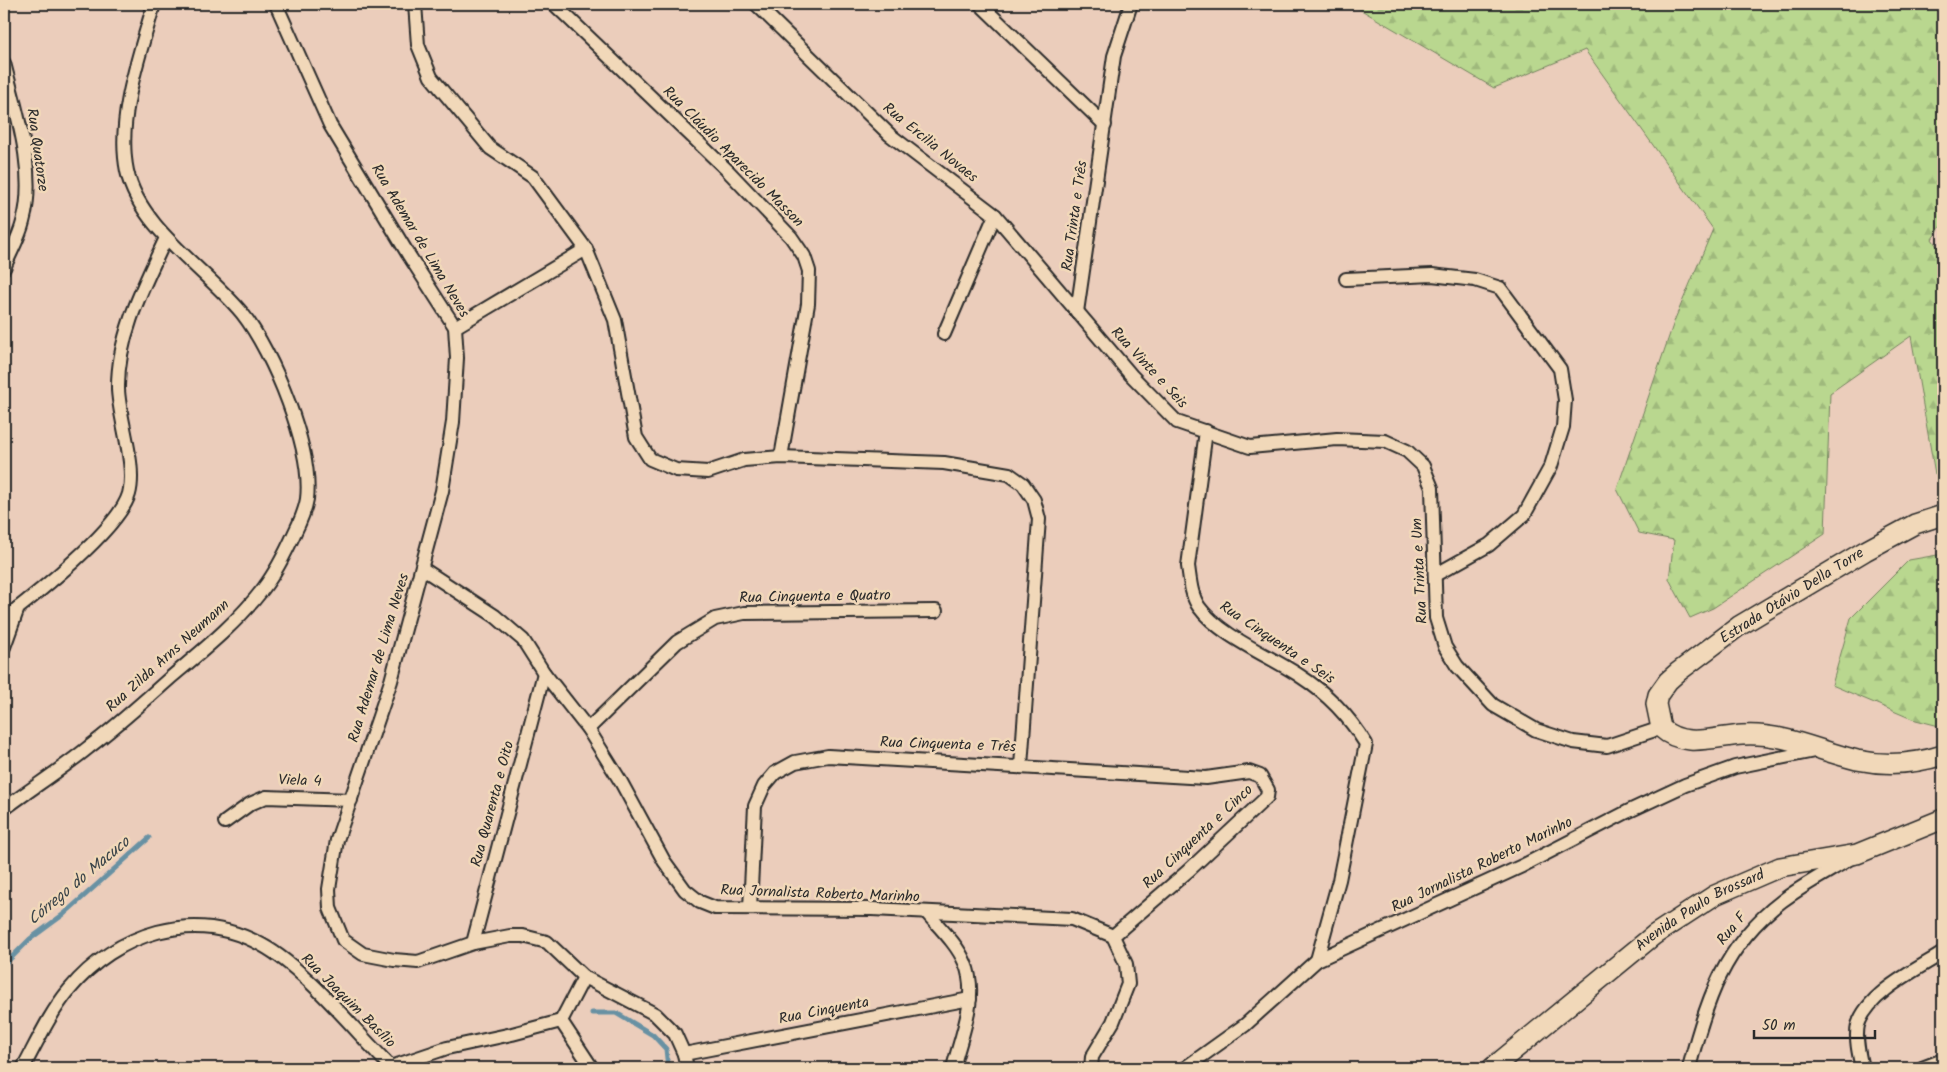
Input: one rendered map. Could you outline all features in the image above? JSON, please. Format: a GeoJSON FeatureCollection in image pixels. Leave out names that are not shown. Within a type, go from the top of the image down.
{"type":"FeatureCollection","features":[{"type":"Feature","properties":{"kind":"main road","name":"Estrada Otávio Della Torre"},"geometry":{"type":"LineString","coordinates":[[1661,728],[1656,704],[1658,695],[1668,681],[1686,666],[1739,626],[1865,550],[1915,524],[1943,515]]}},
{"type":"Feature","properties":{"kind":"main road"},"geometry":{"type":"LineString","coordinates":[[1661,728],[1674,737],[1695,741],[1743,735],[1780,737],[1856,760],[1887,764],[1923,761],[1943,755]]}},
{"type":"Feature","properties":{"kind":"main road","name":"Avenida Paulo Brossard"},"geometry":{"type":"LineString","coordinates":[[1492,1068],[1654,936],[1715,894],[1780,867],[1857,854],[1943,819]]}},
{"type":"Feature","properties":{"kind":"street","name":"Rua Zilda Arns Neumann"},"geometry":{"type":"LineString","coordinates":[[4,809],[89,748],[224,630],[263,589],[283,557],[304,508],[307,473],[303,448],[263,343],[229,299],[166,238],[142,206],[127,171],[126,114],[154,4]]}},
{"type":"Feature","properties":{"kind":"street","name":"Rua Ademar de Lima Neves"},"geometry":{"type":"LineString","coordinates":[[276,4],[330,125],[408,254],[455,327],[457,358],[453,422],[442,490],[391,681],[333,858],[329,889],[330,908],[343,940],[364,954],[394,960],[418,962],[473,943],[517,936],[547,942],[584,977],[655,1014],[675,1034],[684,1054],[687,1068]]}},
{"type":"Feature","properties":{"kind":"street"},"geometry":{"type":"LineString","coordinates":[[415,4],[418,46],[431,77],[490,148],[533,177],[586,249],[615,320],[636,438],[650,459],[676,470],[708,472],[744,460],[782,456]]}},
{"type":"Feature","properties":{"kind":"street","name":"Rua Cláudio Aparecido Masson"},"geometry":{"type":"LineString","coordinates":[[554,4],[727,170],[791,237],[804,256],[809,271],[808,304],[782,456]]}},
{"type":"Feature","properties":{"kind":"street","name":"Rua Ercilia Novaes"},"geometry":{"type":"LineString","coordinates":[[756,4],[890,135],[995,215],[1078,312]]}},
{"type":"Feature","properties":{"kind":"street"},"geometry":{"type":"LineString","coordinates":[[980,4],[1105,125]]}},
{"type":"Feature","properties":{"kind":"street","name":"Rua Trinta e Três"},"geometry":{"type":"LineString","coordinates":[[1078,312],[1114,56],[1131,4]]}},
{"type":"Feature","properties":{"kind":"street","name":"Rua Quatorze"},"geometry":{"type":"LineString","coordinates":[[4,63],[20,126],[28,181],[23,223],[4,268]]}},
{"type":"Feature","properties":{"kind":"street"},"geometry":{"type":"LineString","coordinates":[[944,334],[995,215]]}},
{"type":"Feature","properties":{"kind":"street"},"geometry":{"type":"LineString","coordinates":[[4,619],[73,561],[117,518],[129,494],[131,476],[118,390],[119,361],[125,336],[166,238]]}},
{"type":"Feature","properties":{"kind":"street"},"geometry":{"type":"LineString","coordinates":[[455,327],[586,249]]}},
{"type":"Feature","properties":{"kind":"street"},"geometry":{"type":"LineString","coordinates":[[1346,279],[1432,275],[1475,280],[1500,288],[1560,369],[1565,400],[1563,427],[1551,466],[1524,515],[1488,545],[1435,575]]}},
{"type":"Feature","properties":{"kind":"street","name":"Rua Vinte e Seis"},"geometry":{"type":"LineString","coordinates":[[1078,312],[1131,375],[1177,422],[1206,431]]}},
{"type":"Feature","properties":{"kind":"street","name":"Rua Trinta e Um"},"geometry":{"type":"LineString","coordinates":[[1206,431],[1250,447],[1337,438],[1386,441],[1407,451],[1423,466],[1432,488],[1436,618],[1445,647],[1457,666],[1493,704],[1536,730],[1574,742],[1607,746],[1661,728]]}},
{"type":"Feature","properties":{"kind":"street","name":"Rua Cinquenta e Seis"},"geometry":{"type":"LineString","coordinates":[[1206,431],[1188,566],[1191,586],[1198,605],[1209,618],[1263,655],[1300,676],[1326,695],[1351,719],[1366,744],[1338,880],[1318,960]]}},
{"type":"Feature","properties":{"kind":"street","name":"Rua Cinquenta e Três"},"geometry":{"type":"LineString","coordinates":[[750,908],[755,806],[764,786],[775,773],[795,762],[828,756],[1021,766],[1039,519],[1034,500],[1023,484],[1009,474],[944,463],[782,456]]}},
{"type":"Feature","properties":{"kind":"street","name":"Rua Jornalista Roberto Marinho"},"geometry":{"type":"LineString","coordinates":[[422,570],[468,597],[523,640],[544,673],[588,729],[621,782],[664,861],[685,890],[700,902],[715,908],[872,909],[1072,919],[1113,936]]}},
{"type":"Feature","properties":{"kind":"street"},"geometry":{"type":"LineString","coordinates":[[4,648],[18,608]]}},
{"type":"Feature","properties":{"kind":"street","name":"Rua Cinquenta e Quatro"},"geometry":{"type":"LineString","coordinates":[[588,729],[677,642],[715,619],[744,613],[936,611]]}},
{"type":"Feature","properties":{"kind":"street","name":"Rua Quarenta e Oito"},"geometry":{"type":"LineString","coordinates":[[473,943],[544,673]]}},
{"type":"Feature","properties":{"kind":"street","name":"Rua Jornalista Roberto Marinho"},"geometry":{"type":"LineString","coordinates":[[1185,1068],[1245,1025],[1318,960],[1522,866],[1627,812],[1686,785],[1735,767],[1823,749]]}},
{"type":"Feature","properties":{"kind":"street","name":"Rua Cinquenta e Cinco"},"geometry":{"type":"LineString","coordinates":[[1021,766],[1206,778],[1249,772],[1255,773],[1266,782],[1267,797],[1188,871],[1113,936]]}},
{"type":"Feature","properties":{"kind":"street","name":"Viela 4"},"geometry":{"type":"LineString","coordinates":[[225,822],[250,804],[266,797],[351,800]]}},
{"type":"Feature","properties":{"kind":"street","name":"Rua F"},"geometry":{"type":"LineString","coordinates":[[1689,1068],[1699,1027],[1720,973],[1746,934],[1782,901],[1857,854]]}},
{"type":"Feature","properties":{"kind":"street"},"geometry":{"type":"LineString","coordinates":[[927,913],[964,962],[969,978],[970,999],[953,1068]]}},
{"type":"Feature","properties":{"kind":"street","name":"Rua Joaquim Basílio"},"geometry":{"type":"LineString","coordinates":[[23,1068],[43,1030],[69,990],[94,966],[129,942],[181,926],[205,926],[261,945],[308,982],[391,1068],[447,1048],[561,1021]]}},
{"type":"Feature","properties":{"kind":"street"},"geometry":{"type":"LineString","coordinates":[[1091,1068],[1092,1057],[1113,1022],[1128,984],[1126,964],[1113,936]]}},
{"type":"Feature","properties":{"kind":"street"},"geometry":{"type":"LineString","coordinates":[[1862,1068],[1858,1048],[1858,1026],[1867,1008],[1882,993],[1943,953]]}},
{"type":"Feature","properties":{"kind":"street"},"geometry":{"type":"LineString","coordinates":[[584,977],[561,1021],[592,1068]]}},
{"type":"Feature","properties":{"kind":"street","name":"Rua Cinquenta"},"geometry":{"type":"LineString","coordinates":[[684,1054],[970,999]]}},
{"type":"Feature","properties":{"kind":"street"},"geometry":{"type":"LineString","coordinates":[[1922,1068],[1943,1060]]}},
{"type":"Feature","properties":{"kind":"green space"},"geometry":{"type":"Polygon","coordinates":[[[1351,4],[1943,4],[1943,223],[1932,239],[1943,255],[1943,474],[1935,474],[1911,336],[1830,393],[1825,534],[1713,608],[1690,618],[1669,579],[1674,540],[1639,533],[1617,489],[1675,319],[1713,229],[1585,50],[1494,88],[1351,4]]]}},
{"type":"Feature","properties":{"kind":"green space"},"geometry":{"type":"Polygon","coordinates":[[[1943,554],[1943,727],[1912,719],[1832,685],[1851,618],[1909,560],[1943,554]]]}},
{"type":"Feature","properties":{"kind":"waterway","name":"Córrego do Macuco"},"geometry":{"type":"LineString","coordinates":[[4,965],[30,939],[64,914],[149,838]]}},
{"type":"Feature","properties":{"kind":"waterway","name":"Córrego do Macuco"},"geometry":{"type":"LineString","coordinates":[[592,1013],[616,1013],[653,1035],[666,1049],[668,1068]]}}]}
